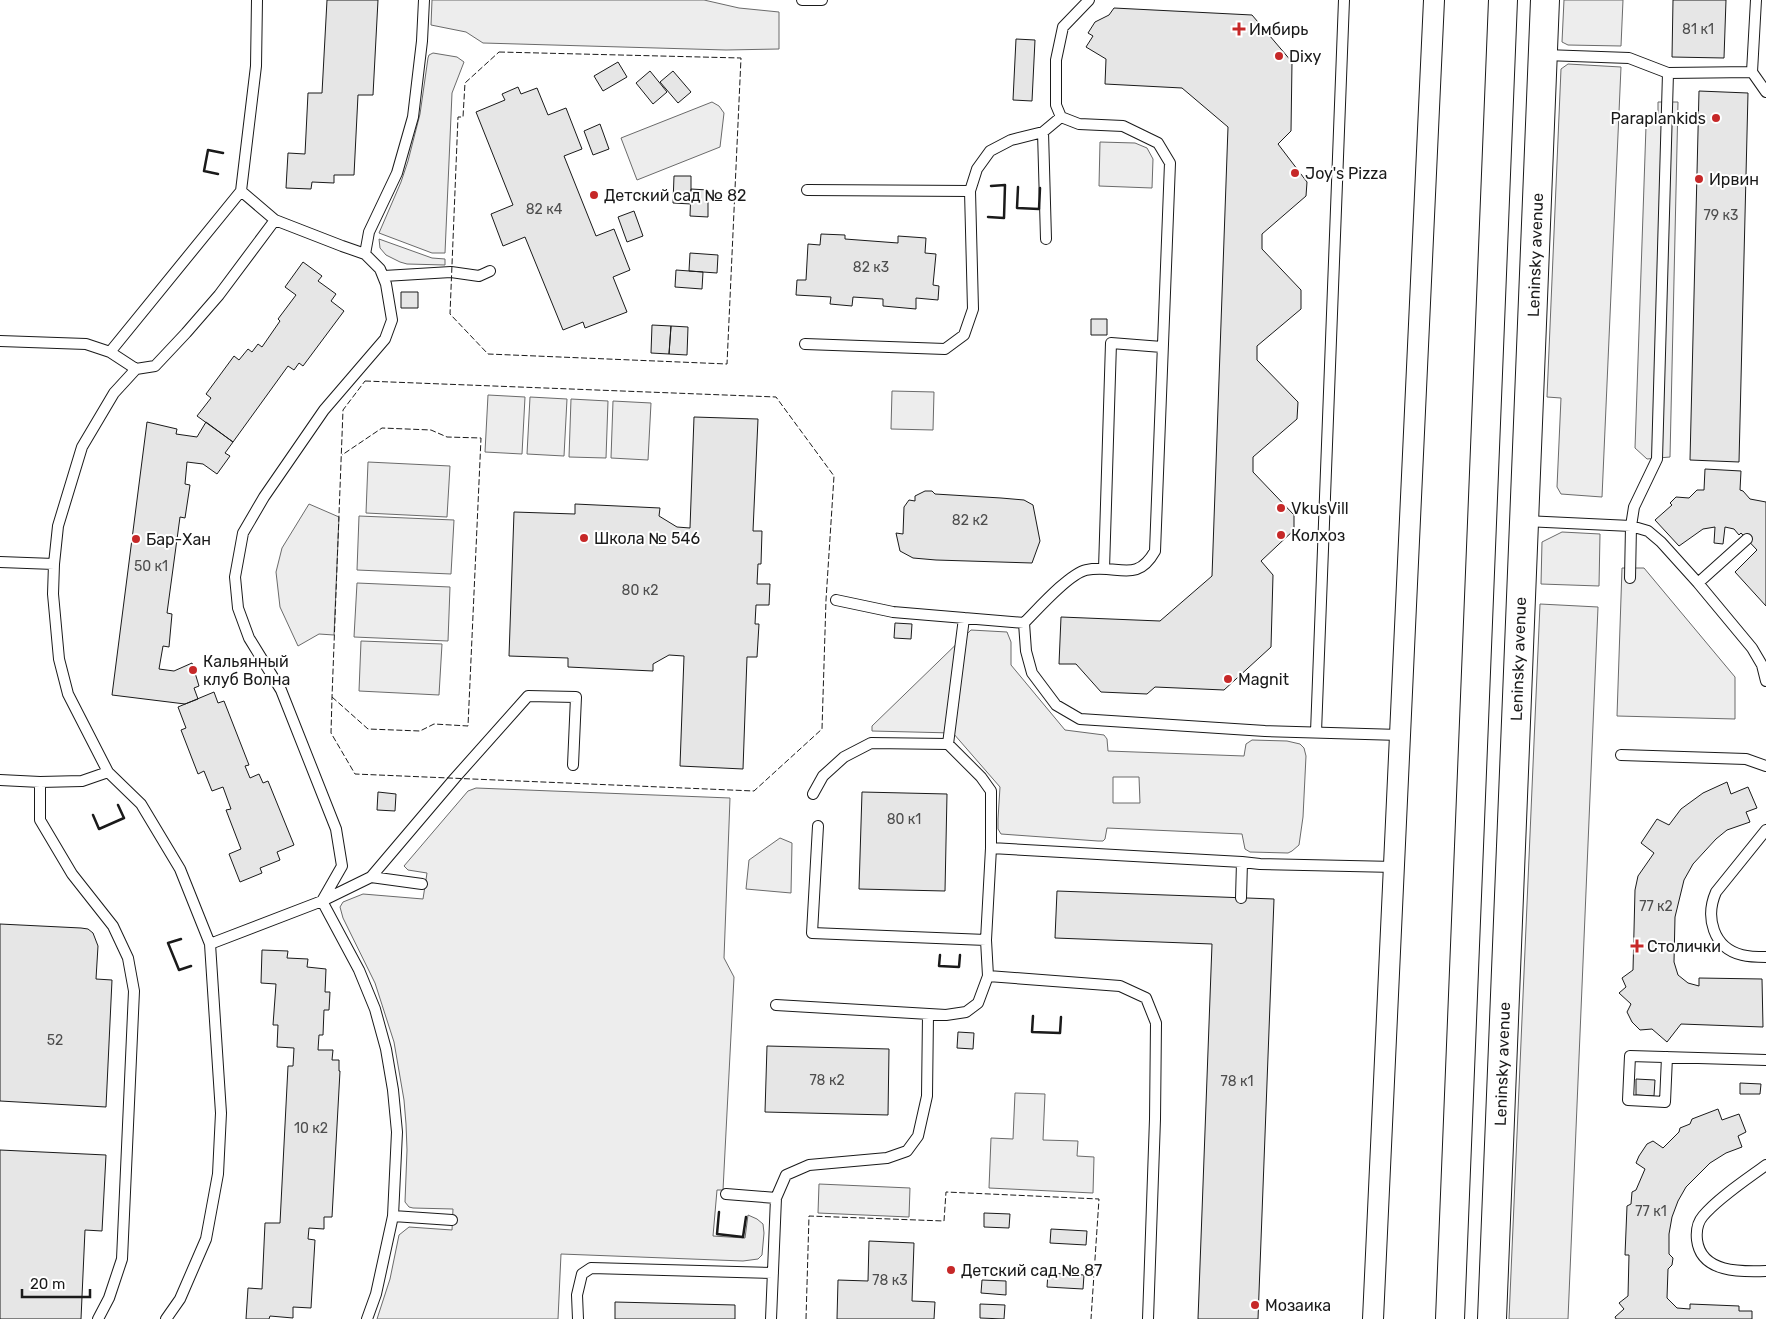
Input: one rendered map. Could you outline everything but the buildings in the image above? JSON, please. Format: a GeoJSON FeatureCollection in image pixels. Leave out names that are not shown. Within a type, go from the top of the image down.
{"type":"FeatureCollection","features":[{"type":"Feature","properties":{"kind":"main road"},"geometry":{"type":"LineString","coordinates":[[1450,1319],[1503,0]]}},
{"type":"Feature","properties":{"kind":"main road","name":"Leninsky avenue"},"geometry":{"type":"LineString","coordinates":[[1492,1319],[1545,0]]}},
{"type":"Feature","properties":{"kind":"street"},"geometry":{"type":"LineString","coordinates":[[1373,1319],[1434,0]]}},
{"type":"Feature","properties":{"kind":"lane"},"geometry":{"type":"LineString","coordinates":[[110,352],[241,191],[256,66],[257,0]]}},
{"type":"Feature","properties":{"kind":"lane"},"geometry":{"type":"LineString","coordinates":[[365,254],[369,232],[397,173],[414,117],[424,0]]}},
{"type":"Feature","properties":{"kind":"lane"},"geometry":{"type":"LineString","coordinates":[[802,0],[822,0]]}},
{"type":"Feature","properties":{"kind":"lane"},"geometry":{"type":"LineString","coordinates":[[836,600],[893,612],[1024,622],[1069,580],[1085,570],[1138,570],[1149,562],[1155,551],[1170,163],[1158,143],[1124,126],[1079,124],[1062,117],[1056,105],[1056,60],[1062,27],[1089,0]]}},
{"type":"Feature","properties":{"kind":"lane"},"geometry":{"type":"LineString","coordinates":[[1316,732],[1344,0]]}},
{"type":"Feature","properties":{"kind":"lane"},"geometry":{"type":"LineString","coordinates":[[1756,0],[1752,72],[1766,92]]}},
{"type":"Feature","properties":{"kind":"lane"},"geometry":{"type":"LineString","coordinates":[[1543,55],[1630,58],[1668,73],[1752,72]]}},
{"type":"Feature","properties":{"kind":"lane"},"geometry":{"type":"LineString","coordinates":[[1630,578],[1631,526],[1634,507],[1657,459],[1668,73]]}},
{"type":"Feature","properties":{"kind":"lane"},"geometry":{"type":"LineString","coordinates":[[805,344],[945,349],[964,335],[973,309],[970,190],[976,169],[990,151],[1011,140],[1043,132],[1062,117]]}},
{"type":"Feature","properties":{"kind":"lane"},"geometry":{"type":"LineString","coordinates":[[1043,132],[1046,239]]}},
{"type":"Feature","properties":{"kind":"lane"},"geometry":{"type":"LineString","coordinates":[[807,190],[970,190]]}},
{"type":"Feature","properties":{"kind":"lane"},"geometry":{"type":"LineString","coordinates":[[241,191],[275,220],[365,254],[380,269],[384,276],[392,320],[385,339],[323,412],[264,497],[243,533],[235,577],[238,608],[248,638],[281,690],[336,829],[342,866],[322,901]]}},
{"type":"Feature","properties":{"kind":"lane"},"geometry":{"type":"LineString","coordinates":[[166,1319],[180,1299],[206,1240],[218,1174],[221,1113],[210,944],[180,869],[141,804],[108,772],[68,694],[59,658],[53,594],[54,564],[58,526],[82,447],[114,393],[136,369],[155,366],[186,333],[218,295],[275,220]]}},
{"type":"Feature","properties":{"kind":"lane"},"geometry":{"type":"LineString","coordinates":[[384,276],[448,272],[479,276],[490,271]]}},
{"type":"Feature","properties":{"kind":"lane"},"geometry":{"type":"LineString","coordinates":[[0,341],[86,344],[110,352],[136,369]]}},
{"type":"Feature","properties":{"kind":"lane"},"geometry":{"type":"LineString","coordinates":[[1104,569],[1111,343],[1162,347]]}},
{"type":"Feature","properties":{"kind":"lane"},"geometry":{"type":"LineString","coordinates":[[1524,520],[1631,526],[1648,531],[1661,542],[1698,583],[1752,648],[1762,665],[1766,681]]}},
{"type":"Feature","properties":{"kind":"lane"},"geometry":{"type":"LineString","coordinates":[[1698,583],[1747,539]]}},
{"type":"Feature","properties":{"kind":"lane"},"geometry":{"type":"LineString","coordinates":[[0,562],[54,564]]}},
{"type":"Feature","properties":{"kind":"lane"},"geometry":{"type":"LineString","coordinates":[[948,744],[964,618]]}},
{"type":"Feature","properties":{"kind":"lane"},"geometry":{"type":"LineString","coordinates":[[1024,622],[1026,651],[1032,674],[1056,705],[1080,719],[1246,730],[1400,735]]}},
{"type":"Feature","properties":{"kind":"lane"},"geometry":{"type":"LineString","coordinates":[[210,944],[322,901],[371,877],[528,696],[576,698],[573,765]]}},
{"type":"Feature","properties":{"kind":"lane"},"geometry":{"type":"LineString","coordinates":[[776,1005],[946,1015],[966,1012],[978,1003],[988,976],[986,940],[991,848],[991,791],[981,777],[948,744],[871,743],[844,756],[823,776],[813,794]]}},
{"type":"Feature","properties":{"kind":"lane"},"geometry":{"type":"LineString","coordinates":[[1620,755],[1746,759],[1766,766]]}},
{"type":"Feature","properties":{"kind":"lane"},"geometry":{"type":"LineString","coordinates":[[0,780],[40,782],[82,781],[108,772]]}},
{"type":"Feature","properties":{"kind":"lane"},"geometry":{"type":"LineString","coordinates":[[40,782],[40,820],[72,874],[113,926],[128,958],[134,991],[122,1259],[110,1298],[98,1319]]}},
{"type":"Feature","properties":{"kind":"lane"},"geometry":{"type":"LineString","coordinates":[[818,826],[812,933],[986,940]]}},
{"type":"Feature","properties":{"kind":"lane"},"geometry":{"type":"LineString","coordinates":[[1766,830],[1716,892],[1710,913],[1711,925],[1723,945],[1732,952],[1743,956],[1766,957]]}},
{"type":"Feature","properties":{"kind":"lane"},"geometry":{"type":"LineString","coordinates":[[991,848],[1260,864],[1395,867]]}},
{"type":"Feature","properties":{"kind":"lane"},"geometry":{"type":"LineString","coordinates":[[1241,898],[1242,862]]}},
{"type":"Feature","properties":{"kind":"lane"},"geometry":{"type":"LineString","coordinates":[[371,877],[422,884]]}},
{"type":"Feature","properties":{"kind":"lane"},"geometry":{"type":"LineString","coordinates":[[322,901],[359,970],[375,1009],[386,1050],[393,1090],[397,1132],[393,1216],[376,1294],[367,1319]]}},
{"type":"Feature","properties":{"kind":"lane"},"geometry":{"type":"LineString","coordinates":[[988,976],[1120,986],[1146,998],[1156,1023],[1155,1129],[1148,1319]]}},
{"type":"Feature","properties":{"kind":"lane"},"geometry":{"type":"LineString","coordinates":[[772,1319],[776,1198],[786,1175],[809,1165],[887,1158],[907,1150],[918,1136],[927,1096],[928,1014]]}},
{"type":"Feature","properties":{"kind":"lane"},"geometry":{"type":"LineString","coordinates":[[1667,1057],[1665,1102],[1628,1100],[1630,1056],[1667,1057],[1766,1060]]}},
{"type":"Feature","properties":{"kind":"lane"},"geometry":{"type":"LineString","coordinates":[[1766,1165],[1703,1216],[1696,1229],[1698,1249],[1713,1265],[1737,1272],[1766,1271]]}},
{"type":"Feature","properties":{"kind":"lane"},"geometry":{"type":"LineString","coordinates":[[726,1194],[776,1198]]}},
{"type":"Feature","properties":{"kind":"lane"},"geometry":{"type":"LineString","coordinates":[[393,1216],[452,1220]]}},
{"type":"Feature","properties":{"kind":"lane"},"geometry":{"type":"LineString","coordinates":[[578,1319],[577,1295],[582,1274],[590,1268],[773,1273]]}},
{"type":"Feature","properties":{"kind":"shaded area"},"geometry":{"type":"Polygon","coordinates":[[[432,0],[704,0],[739,8],[779,12],[779,49],[726,50],[483,43],[466,32],[431,25],[432,0]]]}},
{"type":"Feature","properties":{"kind":"shaded area"},"geometry":{"type":"Polygon","coordinates":[[[1564,0],[1623,0],[1621,46],[1568,45],[1562,42],[1564,0]]]}},
{"type":"Feature","properties":{"kind":"shaded area"},"geometry":{"type":"Polygon","coordinates":[[[433,53],[457,57],[464,62],[452,93],[445,253],[432,253],[379,233],[408,161],[420,114],[428,58],[433,53]]]}},
{"type":"Feature","properties":{"kind":"shaded area"},"geometry":{"type":"Polygon","coordinates":[[[1568,64],[1621,67],[1602,497],[1561,494],[1557,487],[1561,398],[1547,397],[1561,69],[1568,64]]]}},
{"type":"Feature","properties":{"kind":"shaded area"},"geometry":{"type":"Polygon","coordinates":[[[712,102],[719,106],[724,113],[720,147],[637,180],[621,138],[712,102]]]}},
{"type":"Feature","properties":{"kind":"shaded area"},"geometry":{"type":"Polygon","coordinates":[[[1658,102],[1678,102],[1670,457],[1647,459],[1635,448],[1646,126],[1658,115],[1658,102]]]}},
{"type":"Feature","properties":{"kind":"shaded area"},"geometry":{"type":"Polygon","coordinates":[[[1100,142],[1135,143],[1147,148],[1153,159],[1152,188],[1099,186],[1100,142]]]}},
{"type":"Feature","properties":{"kind":"shaded area"},"geometry":{"type":"Polygon","coordinates":[[[379,239],[432,258],[445,259],[445,265],[407,264],[400,262],[386,255],[380,248],[379,239]]]}},
{"type":"Feature","properties":{"kind":"shaded area"},"geometry":{"type":"Polygon","coordinates":[[[892,391],[934,392],[933,430],[891,429],[892,391]]]}},
{"type":"Feature","properties":{"kind":"shaded area"},"geometry":{"type":"Polygon","coordinates":[[[488,395],[525,397],[522,454],[485,452],[488,395]]]}},
{"type":"Feature","properties":{"kind":"shaded area"},"geometry":{"type":"Polygon","coordinates":[[[530,397],[567,399],[564,456],[527,454],[530,397]]]}},
{"type":"Feature","properties":{"kind":"shaded area"},"geometry":{"type":"Polygon","coordinates":[[[571,399],[608,401],[606,458],[569,457],[571,399]]]}},
{"type":"Feature","properties":{"kind":"shaded area"},"geometry":{"type":"Polygon","coordinates":[[[613,401],[651,403],[648,460],[611,458],[613,401]]]}},
{"type":"Feature","properties":{"kind":"shaded area"},"geometry":{"type":"Polygon","coordinates":[[[368,462],[450,466],[447,517],[366,513],[368,462]]]}},
{"type":"Feature","properties":{"kind":"shaded area"},"geometry":{"type":"Polygon","coordinates":[[[309,504],[339,517],[334,635],[319,634],[298,646],[280,607],[276,572],[282,548],[309,504]]]}},
{"type":"Feature","properties":{"kind":"shaded area"},"geometry":{"type":"Polygon","coordinates":[[[359,516],[454,520],[451,574],[357,570],[359,516]]]}},
{"type":"Feature","properties":{"kind":"shaded area"},"geometry":{"type":"Polygon","coordinates":[[[1562,532],[1600,534],[1599,586],[1541,584],[1542,542],[1562,532]]]}},
{"type":"Feature","properties":{"kind":"shaded area"},"geometry":{"type":"Polygon","coordinates":[[[1622,568],[1644,568],[1735,677],[1735,719],[1617,716],[1622,568]]]}},
{"type":"Feature","properties":{"kind":"shaded area"},"geometry":{"type":"Polygon","coordinates":[[[357,583],[450,587],[448,641],[354,637],[357,583]]]}},
{"type":"Feature","properties":{"kind":"shaded area"},"geometry":{"type":"Polygon","coordinates":[[[1540,604],[1598,607],[1568,1319],[1509,1319],[1540,604]]]}},
{"type":"Feature","properties":{"kind":"shaded area"},"geometry":{"type":"Polygon","coordinates":[[[971,630],[1007,632],[1011,642],[1011,665],[1065,730],[1104,735],[1107,739],[1108,751],[1244,756],[1246,744],[1252,740],[1287,741],[1300,744],[1304,748],[1306,756],[1303,817],[1299,845],[1288,853],[1250,852],[1245,849],[1242,834],[1107,828],[1103,841],[1001,834],[998,829],[1000,787],[953,733],[872,731],[872,726],[971,630]],[[1113,777],[1113,803],[1140,803],[1139,777],[1113,777]]]}},
{"type":"Feature","properties":{"kind":"shaded area"},"geometry":{"type":"Polygon","coordinates":[[[361,641],[442,644],[439,695],[359,691],[361,641]]]}},
{"type":"Feature","properties":{"kind":"shaded area"},"geometry":{"type":"Polygon","coordinates":[[[476,788],[730,798],[724,958],[734,977],[723,1190],[717,1190],[713,1236],[745,1238],[748,1215],[757,1219],[763,1224],[764,1233],[762,1255],[758,1259],[743,1261],[561,1254],[558,1319],[377,1319],[390,1279],[399,1235],[409,1227],[452,1230],[453,1209],[413,1208],[409,1207],[405,1202],[406,1124],[394,1042],[375,983],[343,918],[340,907],[343,902],[363,894],[423,899],[427,873],[408,870],[404,866],[468,791],[476,788]]]}},
{"type":"Feature","properties":{"kind":"shaded area"},"geometry":{"type":"Polygon","coordinates":[[[780,838],[792,843],[791,893],[746,889],[749,860],[780,838]]]}},
{"type":"Feature","properties":{"kind":"shaded area"},"geometry":{"type":"Polygon","coordinates":[[[1015,1093],[1045,1094],[1043,1140],[1078,1141],[1077,1156],[1094,1157],[1093,1193],[989,1188],[991,1138],[1013,1139],[1015,1093]]]}},
{"type":"Feature","properties":{"kind":"shaded area"},"geometry":{"type":"Polygon","coordinates":[[[819,1184],[910,1188],[909,1217],[818,1213],[819,1184]]]}},
{"type":"Feature","properties":{"kind":"fence"},"geometry":{"type":"LineString","coordinates":[[499,52],[741,58],[727,364],[488,354],[450,314],[458,117],[463,117],[465,83],[499,52]]}},
{"type":"Feature","properties":{"kind":"fence"},"geometry":{"type":"LineString","coordinates":[[365,381],[776,397],[834,476],[826,600],[822,729],[754,791],[355,774],[331,733],[343,410],[365,381]]}},
{"type":"Feature","properties":{"kind":"fence"},"geometry":{"type":"LineString","coordinates":[[332,697],[368,729],[420,731],[434,724],[468,726],[481,438],[447,437],[431,430],[382,428],[342,455]]}},
{"type":"Feature","properties":{"kind":"fence"},"geometry":{"type":"LineString","coordinates":[[806,1319],[809,1216],[944,1221],[946,1192],[1099,1199],[1091,1319]]}},
{"type":"Feature","properties":{"kind":"wall"},"geometry":{"type":"LineString","coordinates":[[218,174],[204,171],[208,150],[223,153]]}},
{"type":"Feature","properties":{"kind":"wall"},"geometry":{"type":"LineString","coordinates":[[988,217],[1004,218],[1005,185],[991,186]]}},
{"type":"Feature","properties":{"kind":"wall"},"geometry":{"type":"LineString","coordinates":[[1018,187],[1017,208],[1039,209],[1040,188]]}},
{"type":"Feature","properties":{"kind":"wall"},"geometry":{"type":"LineString","coordinates":[[93,815],[99,829],[124,818],[118,805]]}},
{"type":"Feature","properties":{"kind":"wall"},"geometry":{"type":"LineString","coordinates":[[181,939],[168,943],[179,970],[191,966]]}},
{"type":"Feature","properties":{"kind":"wall"},"geometry":{"type":"LineString","coordinates":[[940,955],[939,966],[959,967],[960,955]]}},
{"type":"Feature","properties":{"kind":"wall"},"geometry":{"type":"LineString","coordinates":[[1033,1016],[1032,1032],[1060,1033],[1061,1017]]}},
{"type":"Feature","properties":{"kind":"wall"},"geometry":{"type":"LineString","coordinates":[[719,1212],[717,1234],[743,1237],[746,1217]]}},
{"type":"Feature","properties":{"kind":"place","name":"Имбирь"},"geometry":{"type":"Point","coordinates":[1239,29]}},
{"type":"Feature","properties":{"kind":"place","name":"Dixy"},"geometry":{"type":"Point","coordinates":[1279,56]}},
{"type":"Feature","properties":{"kind":"place","name":"Paraplankids"},"geometry":{"type":"Point","coordinates":[1716,118]}},
{"type":"Feature","properties":{"kind":"place","name":"Joy's Pizza"},"geometry":{"type":"Point","coordinates":[1295,173]}},
{"type":"Feature","properties":{"kind":"place","name":"Ирвин"},"geometry":{"type":"Point","coordinates":[1699,179]}},
{"type":"Feature","properties":{"kind":"place","name":"Детский сад № 82"},"geometry":{"type":"Point","coordinates":[594,195]}},
{"type":"Feature","properties":{"kind":"place","name":"VkusVill"},"geometry":{"type":"Point","coordinates":[1281,508]}},
{"type":"Feature","properties":{"kind":"place","name":"Колхоз"},"geometry":{"type":"Point","coordinates":[1281,535]}},
{"type":"Feature","properties":{"kind":"place","name":"Школа № 546"},"geometry":{"type":"Point","coordinates":[584,538]}},
{"type":"Feature","properties":{"kind":"place","name":"Бар-Хан"},"geometry":{"type":"Point","coordinates":[136,539]}},
{"type":"Feature","properties":{"kind":"place","name":"Кальянный клуб Волна"},"geometry":{"type":"Point","coordinates":[193,670]}},
{"type":"Feature","properties":{"kind":"place","name":"Magnit"},"geometry":{"type":"Point","coordinates":[1228,679]}},
{"type":"Feature","properties":{"kind":"place","name":"Столички"},"geometry":{"type":"Point","coordinates":[1637,946]}},
{"type":"Feature","properties":{"kind":"place","name":"Детский сад № 87"},"geometry":{"type":"Point","coordinates":[951,1270]}},
{"type":"Feature","properties":{"kind":"place","name":"Мозаика"},"geometry":{"type":"Point","coordinates":[1255,1305]}}]}
